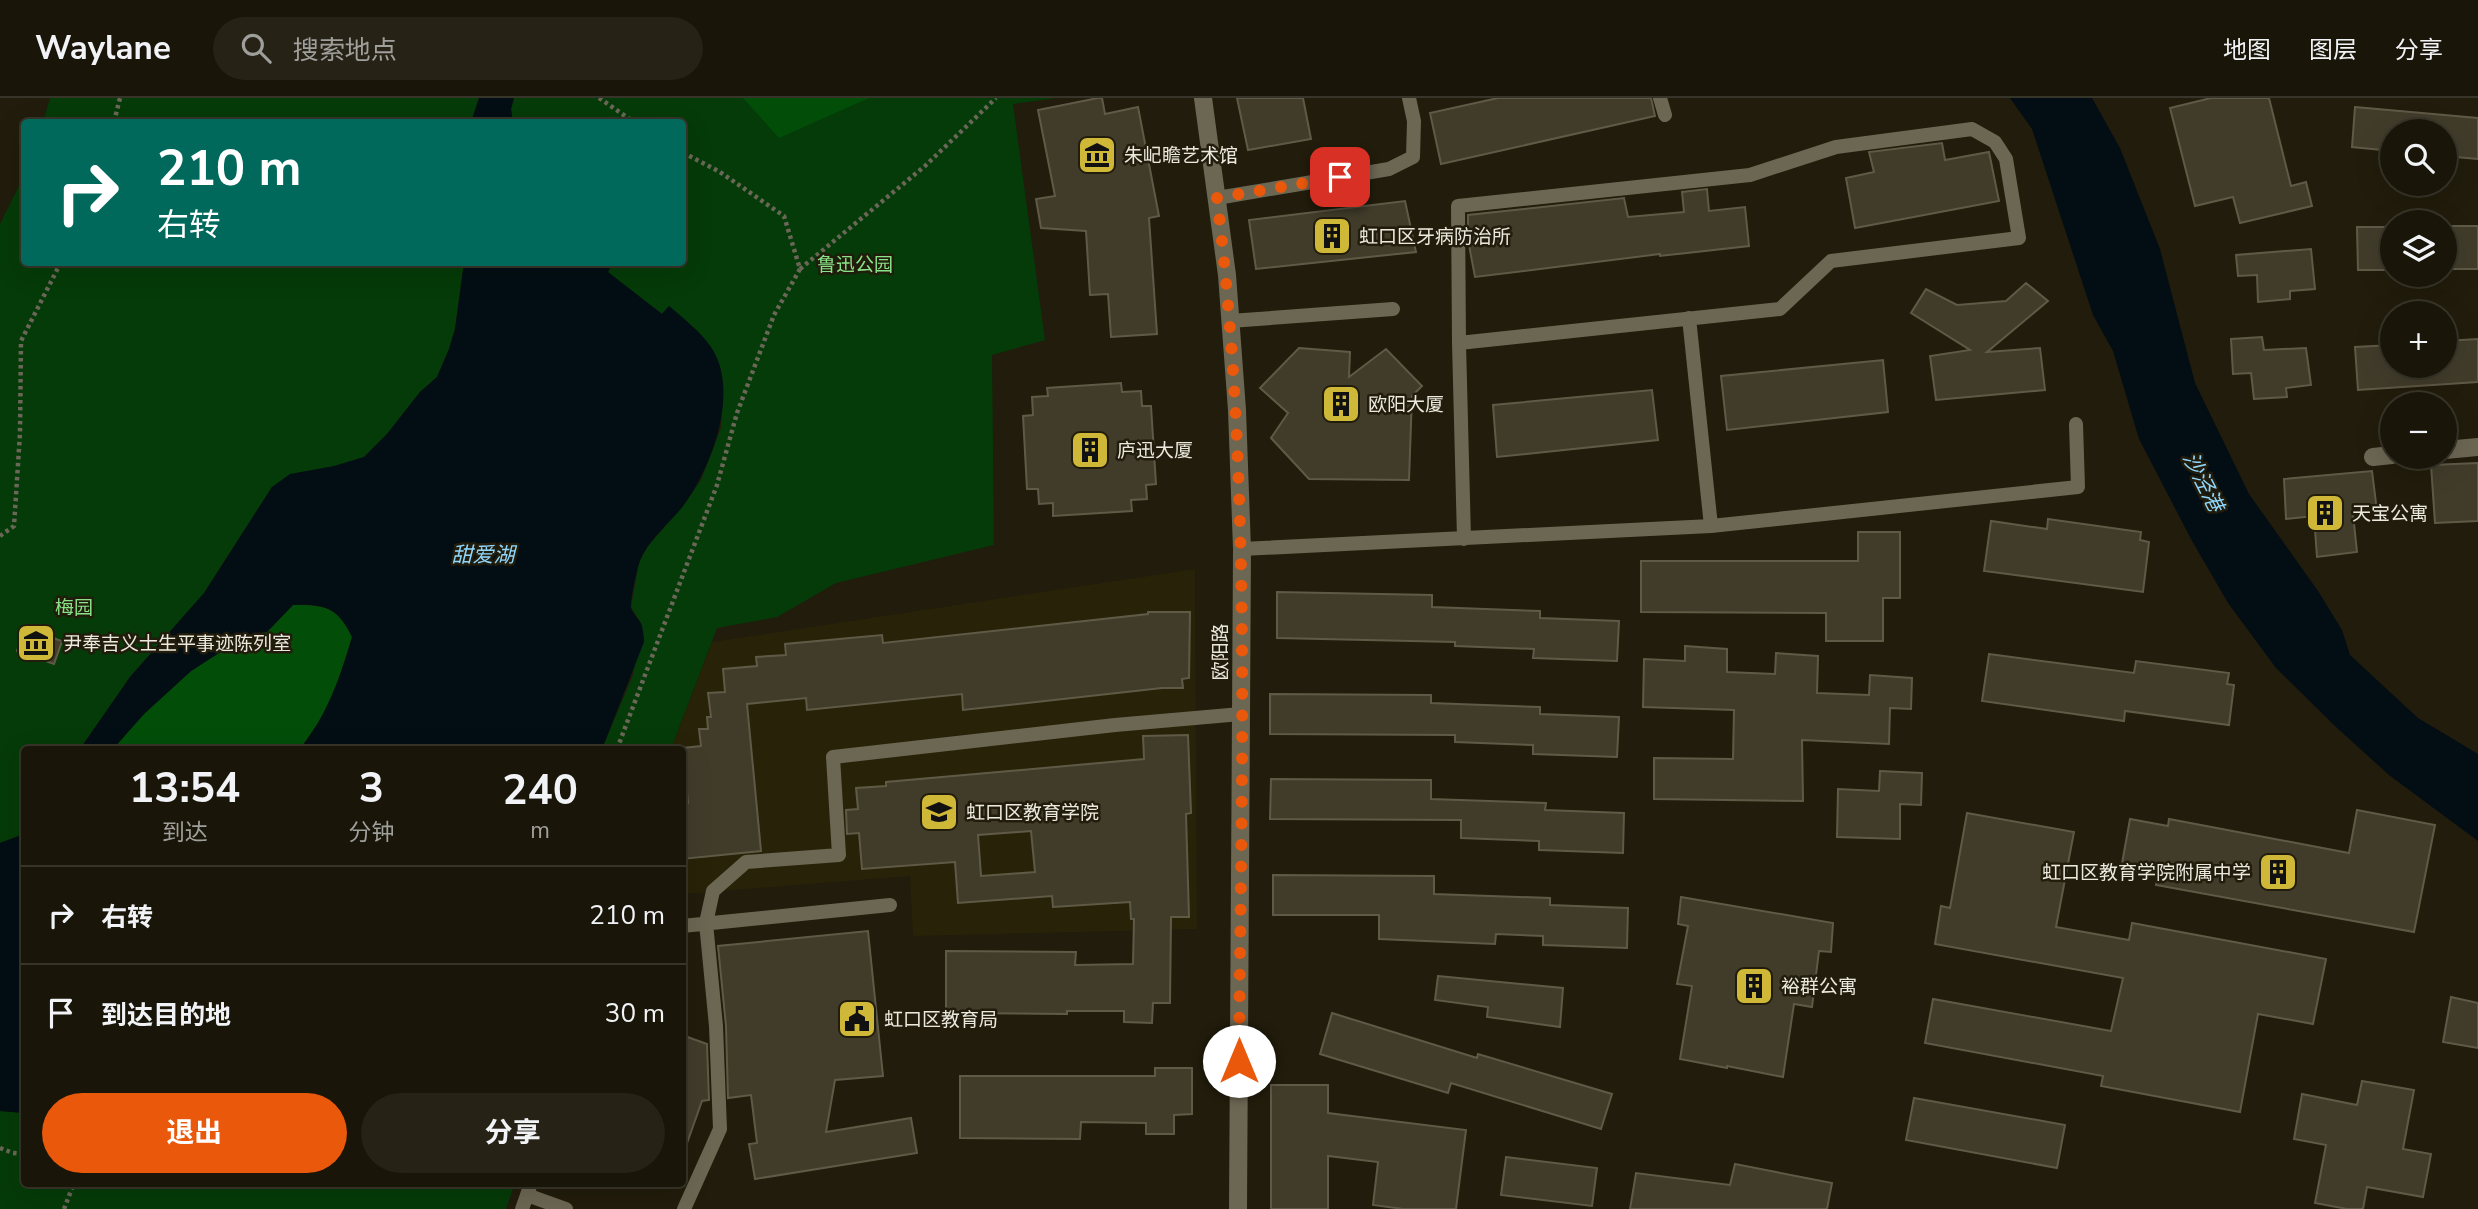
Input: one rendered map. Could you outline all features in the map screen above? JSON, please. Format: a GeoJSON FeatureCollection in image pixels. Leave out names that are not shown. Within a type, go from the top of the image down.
{"type":"FeatureCollection","features":[{"type":"Feature","properties":{"kind":"street","name":"欧阳路"},"geometry":{"type":"LineString","coordinates":[[1203,98],[1230,321],[1237,410],[1242,549],[1238,1209]]}},
{"type":"Feature","properties":{"kind":"street"},"geometry":{"type":"LineString","coordinates":[[2457,449],[2478,447]]}},
{"type":"Feature","properties":{"kind":"street"},"geometry":{"type":"LineString","coordinates":[[2373,457],[2380,456]]}},
{"type":"Feature","properties":{"kind":"lane"},"geometry":{"type":"LineString","coordinates":[[1217,198],[1389,169],[1413,157],[1414,121],[1409,98]]}},
{"type":"Feature","properties":{"kind":"lane"},"geometry":{"type":"LineString","coordinates":[[1660,98],[1665,116]]}},
{"type":"Feature","properties":{"kind":"lane"},"geometry":{"type":"LineString","coordinates":[[1459,342],[1780,309],[1831,261],[2019,238],[2006,159],[1996,142],[1972,129],[1836,147],[1750,175],[1458,206],[1459,342],[1464,539]]}},
{"type":"Feature","properties":{"kind":"lane"},"geometry":{"type":"LineString","coordinates":[[1230,321],[1393,309]]}},
{"type":"Feature","properties":{"kind":"lane"},"geometry":{"type":"LineString","coordinates":[[1689,318],[1711,526]]}},
{"type":"Feature","properties":{"kind":"lane"},"geometry":{"type":"LineString","coordinates":[[1242,549],[1711,526],[2078,487],[2076,424]]}},
{"type":"Feature","properties":{"kind":"lane"},"geometry":{"type":"LineString","coordinates":[[684,1209],[720,1129],[716,1026],[706,923],[713,891],[746,862],[839,855],[833,757],[1115,725],[1241,714]]}},
{"type":"Feature","properties":{"kind":"lane"},"geometry":{"type":"LineString","coordinates":[[686,926],[890,905]]}},
{"type":"Feature","properties":{"kind":"lane"},"geometry":{"type":"LineString","coordinates":[[527,1196],[566,1209]]}},
{"type":"Feature","properties":{"kind":"path"},"geometry":{"type":"LineString","coordinates":[[115,119],[120,98]]}},
{"type":"Feature","properties":{"kind":"path"},"geometry":{"type":"LineString","coordinates":[[599,98],[630,119]]}},
{"type":"Feature","properties":{"kind":"path"},"geometry":{"type":"LineString","coordinates":[[618,746],[717,485],[737,412],[774,314],[800,269],[925,166],[996,98]]}},
{"type":"Feature","properties":{"kind":"path"},"geometry":{"type":"LineString","coordinates":[[686,154],[720,172],[784,216],[800,269]]}},
{"type":"Feature","properties":{"kind":"path"},"geometry":{"type":"LineString","coordinates":[[0,537],[14,526],[20,433],[21,341],[59,266]]}},
{"type":"Feature","properties":{"kind":"path"},"geometry":{"type":"LineString","coordinates":[[0,1147],[21,1154]]}},
{"type":"Feature","properties":{"kind":"path"},"geometry":{"type":"LineString","coordinates":[[64,1209],[72,1187]]}},
{"type":"Feature","properties":{"kind":"shaded area","name":"虹口区教育学院"},"geometry":{"type":"Polygon","coordinates":[[[1195,569],[1197,929],[913,936],[910,876],[686,894],[686,746],[672,746],[712,642],[1195,569]]]}},
{"type":"Feature","properties":{"kind":"green space"},"geometry":{"type":"Polygon","coordinates":[[[50,98],[479,98],[472,119],[44,119],[50,98]]]}},
{"type":"Feature","properties":{"kind":"green space","name":"鲁迅公园"},"geometry":{"type":"Polygon","coordinates":[[[514,98],[1057,98],[1013,104],[1045,340],[992,355],[994,545],[836,583],[777,617],[717,628],[672,746],[603,746],[633,675],[642,625],[631,607],[639,562],[648,546],[683,506],[701,480],[721,428],[723,390],[669,306],[662,314],[607,272],[611,266],[686,266],[686,119],[513,119],[511,109],[514,98]]]}},
{"type":"Feature","properties":{"kind":"green space"},"geometry":{"type":"Polygon","coordinates":[[[743,98],[869,98],[779,138],[743,98]]]}},
{"type":"Feature","properties":{"kind":"green space","name":"梅园"},"geometry":{"type":"Polygon","coordinates":[[[21,182],[21,266],[464,266],[455,328],[437,377],[420,392],[387,434],[364,457],[272,487],[204,593],[130,677],[82,746],[21,746],[21,835],[0,843],[0,224],[21,182]]]}},
{"type":"Feature","properties":{"kind":"green space"},"geometry":{"type":"Polygon","coordinates":[[[293,605],[314,606],[335,613],[352,637],[338,682],[323,716],[302,746],[116,746],[144,714],[191,671],[247,635],[267,632],[293,605]]]}},
{"type":"Feature","properties":{"kind":"green space"},"geometry":{"type":"Polygon","coordinates":[[[0,1111],[21,1113],[21,1187],[514,1187],[506,1209],[0,1209],[0,1111]]]}},
{"type":"Feature","properties":{"kind":"water"},"geometry":{"type":"Polygon","coordinates":[[[479,98],[514,98],[511,109],[513,119],[472,119],[479,98]]]}},
{"type":"Feature","properties":{"kind":"water","name":"沙泾港"},"geometry":{"type":"Polygon","coordinates":[[[2010,98],[2092,98],[2120,148],[2160,249],[2195,383],[2249,494],[2318,591],[2342,630],[2350,655],[2418,718],[2478,754],[2478,841],[2389,775],[2336,727],[2276,668],[2228,603],[2139,439],[2113,351],[2093,315],[2032,129],[2010,98]]]}},
{"type":"Feature","properties":{"kind":"water","name":"甜爱湖"},"geometry":{"type":"Polygon","coordinates":[[[464,266],[611,266],[608,272],[662,314],[669,306],[692,325],[707,341],[720,365],[723,407],[712,451],[683,506],[648,546],[639,565],[631,608],[642,626],[644,642],[603,746],[302,746],[332,696],[352,637],[341,619],[329,609],[293,605],[267,632],[247,635],[191,671],[144,714],[116,746],[82,746],[130,677],[204,593],[272,487],[290,474],[364,457],[387,434],[420,392],[437,377],[455,329],[464,266]]]}},
{"type":"Feature","properties":{"kind":"water"},"geometry":{"type":"Polygon","coordinates":[[[21,835],[21,1113],[0,1111],[0,843],[21,835]]]}},
{"type":"Feature","properties":{"kind":"building","name":"朱屺瞻艺术馆"},"geometry":{"type":"Polygon","coordinates":[[[1102,98],[1105,114],[1138,107],[1159,216],[1149,218],[1157,334],[1111,337],[1108,294],[1090,295],[1086,231],[1041,228],[1036,199],[1055,196],[1038,110],[1102,98]]]}},
{"type":"Feature","properties":{"kind":"building"},"geometry":{"type":"Polygon","coordinates":[[[1237,98],[1303,98],[1311,139],[1248,150],[1237,98]]]}},
{"type":"Feature","properties":{"kind":"building"},"geometry":{"type":"Polygon","coordinates":[[[1498,98],[1651,98],[1655,116],[1441,164],[1430,113],[1498,98]]]}},
{"type":"Feature","properties":{"kind":"building"},"geometry":{"type":"Polygon","coordinates":[[[2211,98],[2269,98],[2291,186],[2306,182],[2312,206],[2240,223],[2233,197],[2195,206],[2170,108],[2211,98]]]}},
{"type":"Feature","properties":{"kind":"building"},"geometry":{"type":"Polygon","coordinates":[[[2355,107],[2478,118],[2478,159],[2457,157],[2457,119],[2380,119],[2380,150],[2352,147],[2355,107]]]}},
{"type":"Feature","properties":{"kind":"building"},"geometry":{"type":"Polygon","coordinates":[[[1942,143],[1945,160],[1989,152],[1999,201],[1855,228],[1846,178],[1874,172],[1869,152],[1942,143]]]}},
{"type":"Feature","properties":{"kind":"building"},"geometry":{"type":"Polygon","coordinates":[[[1707,189],[1709,211],[1745,207],[1749,246],[1475,277],[1468,240],[1468,215],[1624,198],[1628,217],[1684,212],[1682,192],[1707,189]]]}},
{"type":"Feature","properties":{"kind":"building","name":"虹口区牙病防治所"},"geometry":{"type":"Polygon","coordinates":[[[1405,201],[1416,252],[1256,269],[1249,220],[1405,201]]]}},
{"type":"Feature","properties":{"kind":"building"},"geometry":{"type":"Polygon","coordinates":[[[2457,226],[2478,226],[2478,269],[2457,269],[2457,226]]]}},
{"type":"Feature","properties":{"kind":"building"},"geometry":{"type":"Polygon","coordinates":[[[2357,227],[2380,227],[2380,270],[2358,270],[2357,227]]]}},
{"type":"Feature","properties":{"kind":"building"},"geometry":{"type":"Polygon","coordinates":[[[2311,249],[2315,289],[2290,291],[2290,299],[2258,302],[2257,275],[2238,276],[2236,255],[2311,249]]]}},
{"type":"Feature","properties":{"kind":"building"},"geometry":{"type":"Polygon","coordinates":[[[2026,283],[2048,301],[1987,352],[2040,348],[2045,390],[1936,400],[1930,356],[1970,350],[1911,313],[1926,289],[1957,305],[2006,301],[2026,283]]]}},
{"type":"Feature","properties":{"kind":"building"},"geometry":{"type":"Polygon","coordinates":[[[2262,337],[2264,350],[2306,348],[2311,385],[2286,388],[2287,397],[2254,399],[2251,373],[2233,374],[2231,339],[2262,337]]]}},
{"type":"Feature","properties":{"kind":"building"},"geometry":{"type":"Polygon","coordinates":[[[2478,339],[2478,382],[2358,390],[2355,347],[2380,346],[2380,378],[2457,378],[2457,340],[2478,339]]]}},
{"type":"Feature","properties":{"kind":"building","name":"欧阳大厦"},"geometry":{"type":"Polygon","coordinates":[[[1299,348],[1350,352],[1349,377],[1386,349],[1422,386],[1412,396],[1409,480],[1309,479],[1271,438],[1288,413],[1260,388],[1299,348]]]}},
{"type":"Feature","properties":{"kind":"building"},"geometry":{"type":"Polygon","coordinates":[[[1883,360],[1888,412],[1727,430],[1721,376],[1883,360]]]}},
{"type":"Feature","properties":{"kind":"building","name":"庐迅大厦"},"geometry":{"type":"Polygon","coordinates":[[[1121,383],[1122,392],[1141,391],[1142,406],[1151,406],[1156,484],[1146,485],[1147,499],[1131,500],[1132,511],[1053,516],[1053,503],[1039,504],[1038,489],[1027,489],[1023,416],[1033,415],[1032,397],[1048,396],[1047,388],[1121,383]]]}},
{"type":"Feature","properties":{"kind":"building"},"geometry":{"type":"Polygon","coordinates":[[[1652,390],[1658,440],[1497,457],[1493,405],[1652,390]]]}},
{"type":"Feature","properties":{"kind":"building"},"geometry":{"type":"Polygon","coordinates":[[[2478,463],[2478,521],[2435,523],[2431,469],[2457,469],[2457,464],[2478,463]]]}},
{"type":"Feature","properties":{"kind":"building","name":"天宝公寓"},"geometry":{"type":"Polygon","coordinates":[[[2372,471],[2377,511],[2353,514],[2357,552],[2317,557],[2314,516],[2286,519],[2284,479],[2372,471]]]}},
{"type":"Feature","properties":{"kind":"building"},"geometry":{"type":"Polygon","coordinates":[[[2048,519],[2141,532],[2140,540],[2149,542],[2143,592],[1984,571],[1991,521],[2047,529],[2048,519]]]}},
{"type":"Feature","properties":{"kind":"building"},"geometry":{"type":"Polygon","coordinates":[[[1858,532],[1900,532],[1900,598],[1883,598],[1883,641],[1826,641],[1826,613],[1641,612],[1641,561],[1858,561],[1858,532]]]}},
{"type":"Feature","properties":{"kind":"building"},"geometry":{"type":"Polygon","coordinates":[[[1277,592],[1432,595],[1432,607],[1540,611],[1540,618],[1619,621],[1617,661],[1533,658],[1534,649],[1455,646],[1455,642],[1277,638],[1277,592]]]}},
{"type":"Feature","properties":{"kind":"building"},"geometry":{"type":"Polygon","coordinates":[[[1190,612],[1189,678],[1182,679],[1183,688],[963,710],[962,694],[807,710],[806,698],[747,704],[761,851],[686,859],[686,748],[701,746],[699,729],[708,729],[707,717],[711,717],[708,693],[725,692],[723,669],[757,666],[756,657],[786,655],[785,644],[882,635],[883,643],[1148,614],[1190,612]]]}},
{"type":"Feature","properties":{"kind":"building"},"geometry":{"type":"Polygon","coordinates":[[[25,628],[62,641],[54,664],[17,651],[25,628]]]}},
{"type":"Feature","properties":{"kind":"building"},"geometry":{"type":"Polygon","coordinates":[[[1685,646],[1727,649],[1727,672],[1775,674],[1776,653],[1818,656],[1817,693],[1869,695],[1870,675],[1912,678],[1911,709],[1890,708],[1889,744],[1802,740],[1803,801],[1654,799],[1654,758],[1733,759],[1734,710],[1643,707],[1644,659],[1685,661],[1685,646]]]}},
{"type":"Feature","properties":{"kind":"building"},"geometry":{"type":"Polygon","coordinates":[[[1989,654],[2134,673],[2136,661],[2229,673],[2227,684],[2234,685],[2229,725],[2125,711],[2124,721],[1982,701],[1989,654]]]}},
{"type":"Feature","properties":{"kind":"building"},"geometry":{"type":"Polygon","coordinates":[[[1270,694],[1431,695],[1431,703],[1540,707],[1540,714],[1619,717],[1617,757],[1533,754],[1533,745],[1455,742],[1455,735],[1270,734],[1270,694]]]}},
{"type":"Feature","properties":{"kind":"building"},"geometry":{"type":"Polygon","coordinates":[[[1188,735],[1191,813],[1186,814],[1189,917],[1171,917],[1170,1003],[1153,1003],[1152,1023],[1124,1022],[1124,1011],[1067,1011],[1067,1014],[946,1013],[946,951],[1076,952],[1075,965],[1133,964],[1134,919],[1131,919],[1130,902],[1053,907],[1052,896],[958,903],[955,862],[862,869],[859,833],[847,834],[846,810],[858,809],[856,788],[886,786],[886,782],[1144,759],[1143,736],[1188,735]],[[1031,831],[978,835],[981,876],[1035,872],[1031,831]]]}},
{"type":"Feature","properties":{"kind":"building"},"geometry":{"type":"Polygon","coordinates":[[[1880,771],[1922,773],[1921,805],[1900,804],[1900,839],[1837,837],[1838,789],[1879,791],[1880,771]]]}},
{"type":"Feature","properties":{"kind":"building"},"geometry":{"type":"Polygon","coordinates":[[[1271,779],[1431,780],[1431,799],[1546,803],[1545,810],[1624,813],[1623,853],[1539,850],[1539,841],[1461,838],[1461,820],[1270,819],[1271,779]]]}},
{"type":"Feature","properties":{"kind":"building","name":"虹口区教育学院附属中学"},"geometry":{"type":"Polygon","coordinates":[[[2357,810],[2435,825],[2414,932],[2156,885],[2158,876],[2121,869],[2130,819],[2168,826],[2169,819],[2349,853],[2357,810]]]}},
{"type":"Feature","properties":{"kind":"building"},"geometry":{"type":"Polygon","coordinates":[[[1967,813],[2074,832],[2056,927],[2129,940],[2132,923],[2326,959],[2313,1024],[2258,1014],[2240,1112],[2101,1086],[2103,1076],[1925,1043],[1933,999],[2111,1031],[2123,978],[1935,944],[1941,906],[1950,908],[1967,813]]]}},
{"type":"Feature","properties":{"kind":"building"},"geometry":{"type":"Polygon","coordinates":[[[1273,875],[1434,876],[1434,894],[1550,898],[1550,905],[1628,908],[1627,948],[1543,945],[1543,936],[1496,934],[1495,944],[1379,939],[1379,915],[1273,915],[1273,875]]]}},
{"type":"Feature","properties":{"kind":"building","name":"裕群公寓"},"geometry":{"type":"Polygon","coordinates":[[[1681,897],[1833,923],[1831,952],[1819,951],[1812,1007],[1794,1004],[1783,1077],[1680,1059],[1692,986],[1677,984],[1688,926],[1678,924],[1681,897]]]}},
{"type":"Feature","properties":{"kind":"building","name":"虹口区教育局"},"geometry":{"type":"Polygon","coordinates":[[[868,931],[883,1076],[835,1080],[826,1132],[911,1118],[917,1153],[755,1179],[749,1144],[757,1143],[751,1095],[728,1098],[726,1026],[718,946],[868,931]]]}},
{"type":"Feature","properties":{"kind":"building"},"geometry":{"type":"Polygon","coordinates":[[[1438,976],[1563,988],[1560,1027],[1487,1017],[1488,1007],[1435,1000],[1438,976]]]}},
{"type":"Feature","properties":{"kind":"building"},"geometry":{"type":"Polygon","coordinates":[[[2451,997],[2478,1003],[2478,1048],[2443,1042],[2451,997]]]}},
{"type":"Feature","properties":{"kind":"building"},"geometry":{"type":"Polygon","coordinates":[[[1332,1013],[1477,1058],[1478,1054],[1612,1094],[1601,1129],[1451,1083],[1448,1093],[1320,1054],[1332,1013]]]}},
{"type":"Feature","properties":{"kind":"building"},"geometry":{"type":"Polygon","coordinates":[[[686,1036],[707,1044],[709,1100],[702,1101],[686,1146],[686,1036]]]}},
{"type":"Feature","properties":{"kind":"building"},"geometry":{"type":"Polygon","coordinates":[[[1155,1068],[1192,1068],[1192,1114],[1174,1115],[1174,1134],[1146,1134],[1146,1123],[1081,1122],[1080,1139],[960,1138],[960,1076],[1155,1076],[1155,1068]]]}},
{"type":"Feature","properties":{"kind":"building"},"geometry":{"type":"Polygon","coordinates":[[[2362,1081],[2414,1090],[2403,1149],[2431,1154],[2423,1197],[2367,1187],[2363,1209],[2315,1203],[2326,1145],[2294,1139],[2302,1094],[2357,1105],[2362,1081]]]}},
{"type":"Feature","properties":{"kind":"building"},"geometry":{"type":"Polygon","coordinates":[[[1271,1085],[1328,1085],[1328,1113],[1466,1130],[1456,1209],[1403,1209],[1373,1205],[1378,1162],[1328,1156],[1328,1209],[1271,1209],[1271,1085]]]}},
{"type":"Feature","properties":{"kind":"building"},"geometry":{"type":"Polygon","coordinates":[[[1914,1098],[2065,1125],[2057,1168],[1906,1140],[1914,1098]]]}},
{"type":"Feature","properties":{"kind":"building"},"geometry":{"type":"Polygon","coordinates":[[[1506,1157],[1597,1168],[1592,1206],[1501,1195],[1506,1157]]]}},
{"type":"Feature","properties":{"kind":"building"},"geometry":{"type":"Polygon","coordinates":[[[1735,1164],[1832,1183],[1827,1209],[1630,1209],[1636,1173],[1730,1185],[1735,1164]]]}},
{"type":"Feature","properties":{"kind":"place","name":"朱屺瞻艺术馆"},"geometry":{"type":"Point","coordinates":[1097,155]}},
{"type":"Feature","properties":{"kind":"place","name":"虹口区牙病防治所"},"geometry":{"type":"Point","coordinates":[1332,236]}},
{"type":"Feature","properties":{"kind":"place","name":"欧阳大厦"},"geometry":{"type":"Point","coordinates":[1341,404]}},
{"type":"Feature","properties":{"kind":"place","name":"庐迅大厦"},"geometry":{"type":"Point","coordinates":[1090,450]}},
{"type":"Feature","properties":{"kind":"place","name":"天宝公寓"},"geometry":{"type":"Point","coordinates":[2325,513]}},
{"type":"Feature","properties":{"kind":"place","name":"尹奉吉义士生平事迹陈列室"},"geometry":{"type":"Point","coordinates":[36,643]}},
{"type":"Feature","properties":{"kind":"place","name":"虹口区教育学院"},"geometry":{"type":"Point","coordinates":[939,812]}},
{"type":"Feature","properties":{"kind":"place","name":"虹口区教育学院附属中学"},"geometry":{"type":"Point","coordinates":[2278,872]}},
{"type":"Feature","properties":{"kind":"place","name":"裕群公寓"},"geometry":{"type":"Point","coordinates":[1754,986]}},
{"type":"Feature","properties":{"kind":"place","name":"虹口区教育局"},"geometry":{"type":"Point","coordinates":[857,1019]}},
{"type":"Feature","properties":{"kind":"route"},"geometry":{"type":"LineString","coordinates":[[1239,1061],[1242,549],[1237,410],[1227,275],[1217,198],[1340,177]]}}]}
